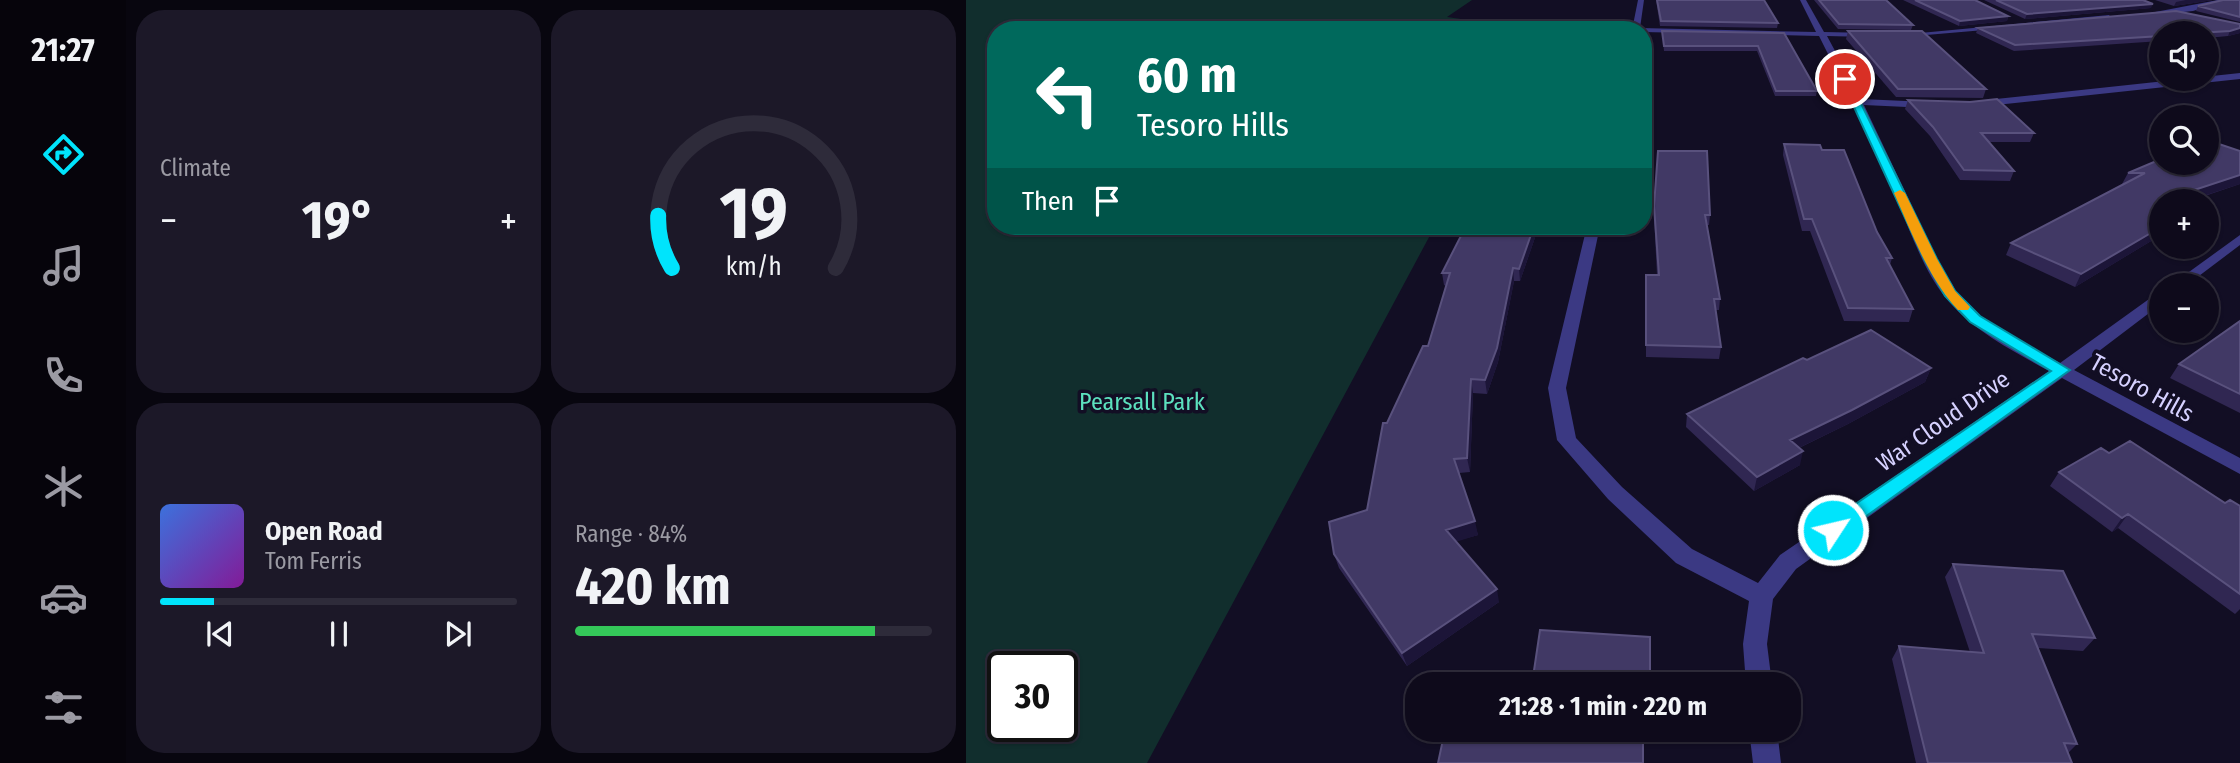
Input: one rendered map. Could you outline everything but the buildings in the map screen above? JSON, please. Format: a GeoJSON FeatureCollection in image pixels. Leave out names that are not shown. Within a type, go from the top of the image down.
{"type":"FeatureCollection","features":[{"type":"Feature","properties":{"kind":"street"},"geometry":{"type":"LineString","coordinates":[[1638,21],[1641,0]]}},
{"type":"Feature","properties":{"kind":"street","name":"Tesoro Hills"},"geometry":{"type":"LineString","coordinates":[[1802,0],[1858,102],[1930,259],[1950,293],[1975,319],[2014,345],[2240,467]]}},
{"type":"Feature","properties":{"kind":"street"},"geometry":{"type":"LineString","coordinates":[[2147,13],[2174,11],[2227,0]]}},
{"type":"Feature","properties":{"kind":"street"},"geometry":{"type":"LineString","coordinates":[[2150,4],[2195,16]]}},
{"type":"Feature","properties":{"kind":"street"},"geometry":{"type":"LineString","coordinates":[[2002,14],[2026,24]]}},
{"type":"Feature","properties":{"kind":"street"},"geometry":{"type":"LineString","coordinates":[[1897,35],[2120,16]]}},
{"type":"Feature","properties":{"kind":"street"},"geometry":{"type":"LineString","coordinates":[[1652,30],[1878,35]]}},
{"type":"Feature","properties":{"kind":"street"},"geometry":{"type":"LineString","coordinates":[[1967,105],[2240,76]]}},
{"type":"Feature","properties":{"kind":"street"},"geometry":{"type":"LineString","coordinates":[[1858,102],[1945,105]]}},
{"type":"Feature","properties":{"kind":"street"},"geometry":{"type":"LineString","coordinates":[[1591,235],[1557,388],[1567,440],[1615,493],[1684,556],[1762,596],[1755,644],[1758,672]]}},
{"type":"Feature","properties":{"kind":"street"},"geometry":{"type":"LineString","coordinates":[[2194,273],[2240,239]]}},
{"type":"Feature","properties":{"kind":"street","name":"War Cloud Drive"},"geometry":{"type":"LineString","coordinates":[[1762,596],[1788,562],[2149,306]]}},
{"type":"Feature","properties":{"kind":"street"},"geometry":{"type":"LineString","coordinates":[[1764,742],[1767,763]]}},
{"type":"Feature","properties":{"kind":"green space","name":"Pearsall Park"},"geometry":{"type":"Polygon","coordinates":[[[966,0],[1472,0],[1447,17],[1475,21],[987,21],[987,235],[1430,235],[1147,763],[966,763],[966,0]]]}},
{"type":"Feature","properties":{"kind":"slow traffic"},"geometry":{"type":"LineString","coordinates":[[1900,193],[1930,259],[1950,293],[1963,307]]}},
{"type":"Feature","properties":{"kind":"route"},"geometry":{"type":"LineString","coordinates":[[1833,530],[2062,370],[2014,345],[1975,319],[1950,293],[1930,259],[1845,79]]}}]}
